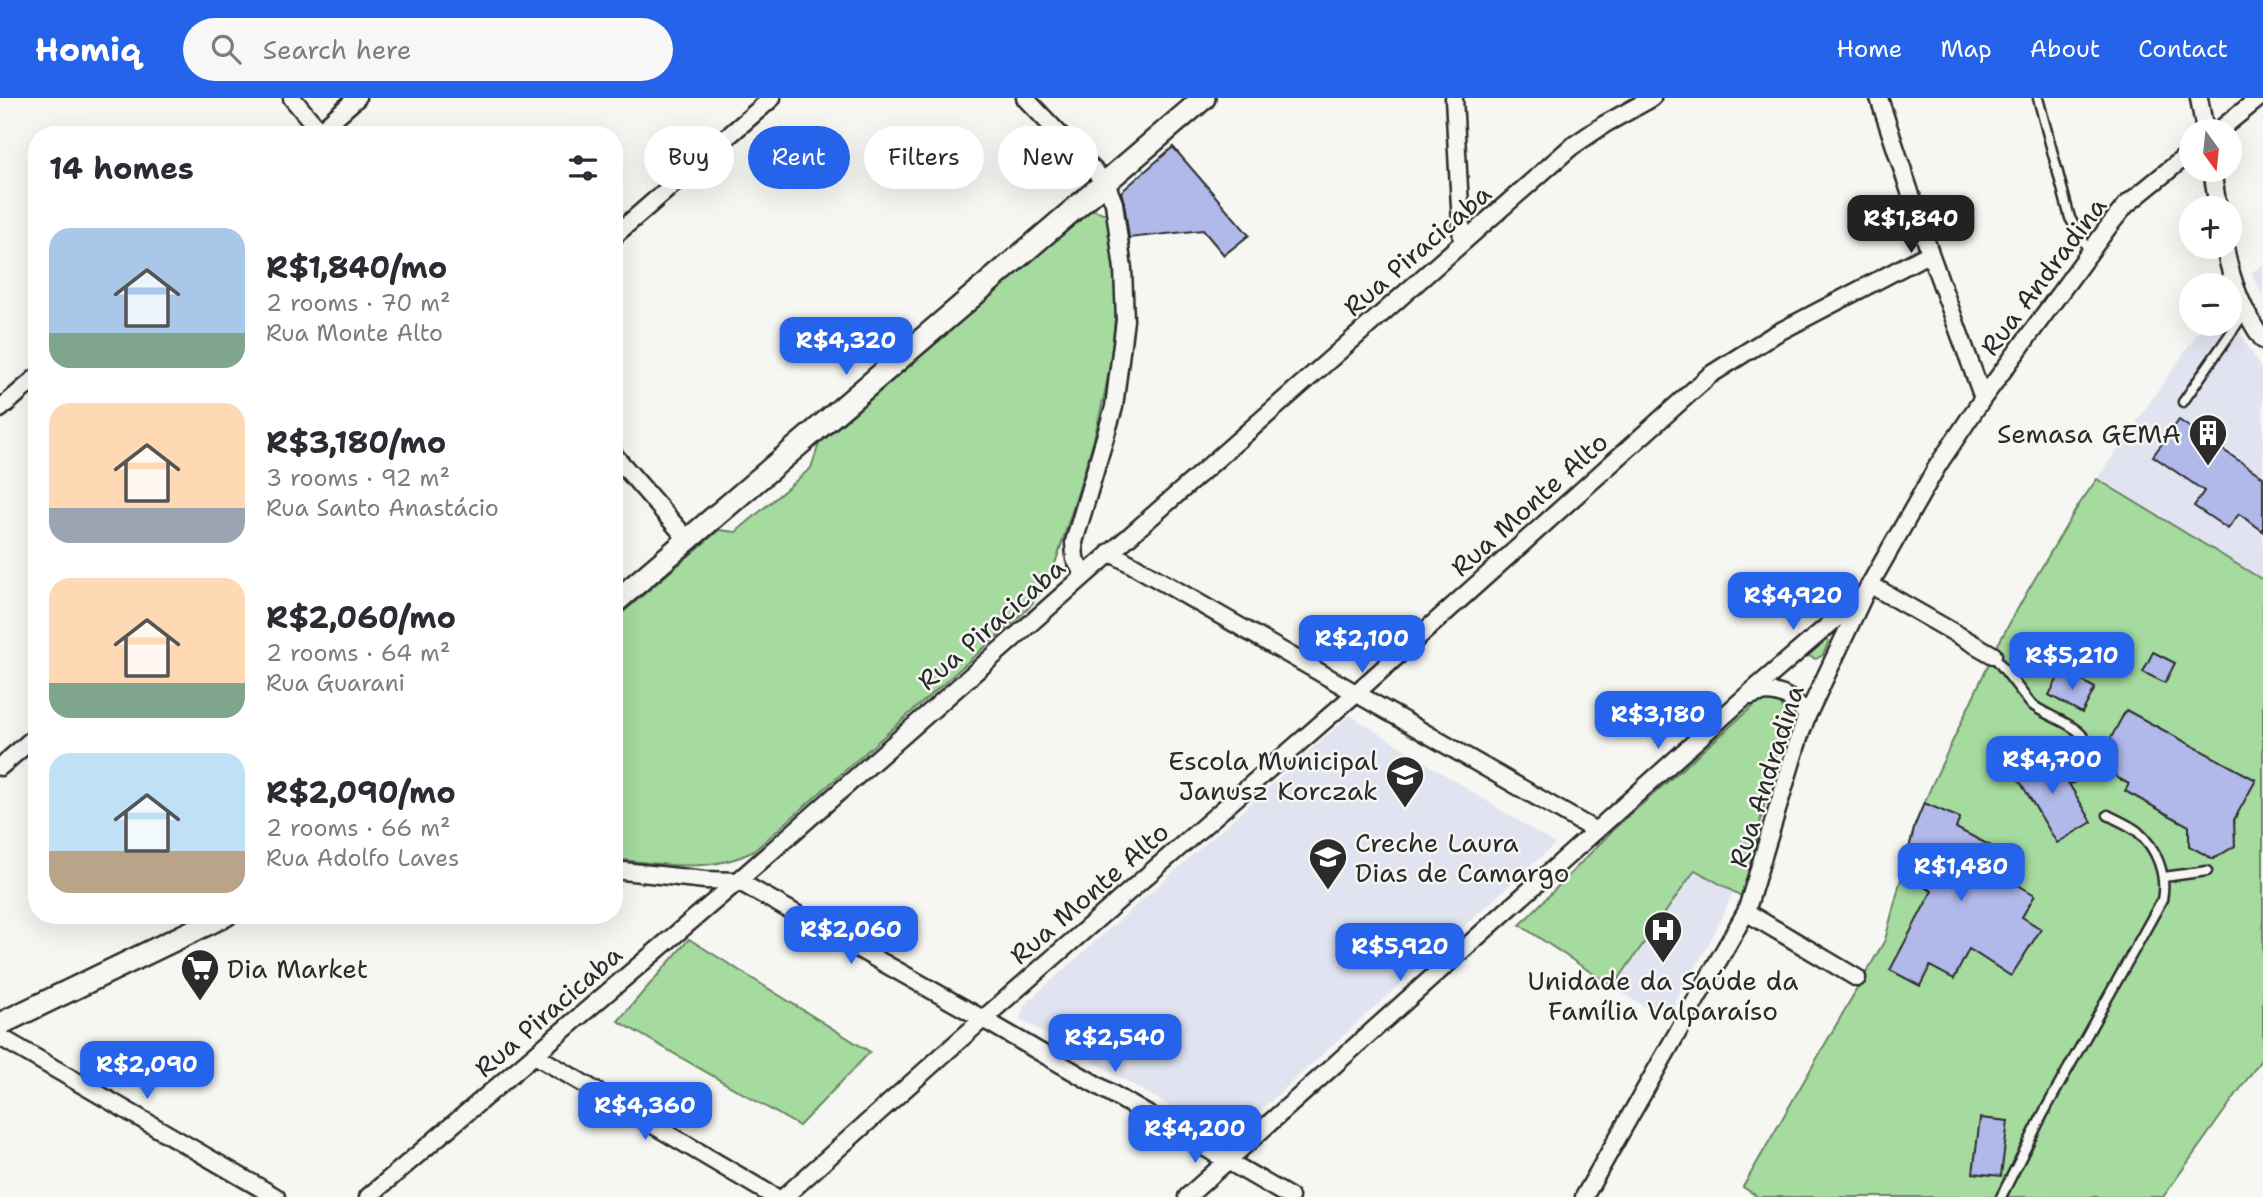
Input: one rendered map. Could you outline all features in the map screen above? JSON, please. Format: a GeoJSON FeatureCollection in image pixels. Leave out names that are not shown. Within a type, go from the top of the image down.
{"type":"FeatureCollection","features":[{"type":"Feature","properties":{"kind":"main road"},"geometry":{"type":"LineString","coordinates":[[623,595],[1204,98]]}},
{"type":"Feature","properties":{"kind":"main road"},"geometry":{"type":"LineString","coordinates":[[0,1024],[207,924]]}},
{"type":"Feature","properties":{"kind":"street"},"geometry":{"type":"LineString","coordinates":[[292,98],[314,126]]}},
{"type":"Feature","properties":{"kind":"street"},"geometry":{"type":"LineString","coordinates":[[327,126],[357,98]]}},
{"type":"Feature","properties":{"kind":"street"},"geometry":{"type":"LineString","coordinates":[[623,228],[772,98]]}},
{"type":"Feature","properties":{"kind":"street"},"geometry":{"type":"LineString","coordinates":[[1025,98],[1106,183],[1114,203],[1123,269],[1126,305],[1114,407],[1074,542],[1075,559],[1084,575]]}},
{"type":"Feature","properties":{"kind":"street"},"geometry":{"type":"LineString","coordinates":[[1454,98],[1462,243]]}},
{"type":"Feature","properties":{"kind":"street","name":"Rua Piracicaba"},"geometry":{"type":"LineString","coordinates":[[368,1197],[738,881],[1571,147],[1652,98]]}},
{"type":"Feature","properties":{"kind":"street"},"geometry":{"type":"LineString","coordinates":[[1879,98],[1930,253],[1983,398]]}},
{"type":"Feature","properties":{"kind":"street"},"geometry":{"type":"LineString","coordinates":[[2199,98],[2203,119]]}},
{"type":"Feature","properties":{"kind":"street"},"geometry":{"type":"LineString","coordinates":[[2233,119],[2259,98]]}},
{"type":"Feature","properties":{"kind":"street","name":"Rua Andradina"},"geometry":{"type":"LineString","coordinates":[[1584,1197],[1746,912],[1807,716],[1868,589],[1938,464],[1983,398],[2126,205],[2179,162]]}},
{"type":"Feature","properties":{"kind":"street","name":"Rua Monte Alto"},"geometry":{"type":"LineString","coordinates":[[784,1197],[1356,693],[1710,375],[1775,334],[1930,253]]}},
{"type":"Feature","properties":{"kind":"street"},"geometry":{"type":"LineString","coordinates":[[2228,259],[2232,279],[2263,340]]}},
{"type":"Feature","properties":{"kind":"street"},"geometry":{"type":"LineString","coordinates":[[0,409],[28,385]]}},
{"type":"Feature","properties":{"kind":"street"},"geometry":{"type":"LineString","coordinates":[[623,465],[688,540]]}},
{"type":"Feature","properties":{"kind":"street"},"geometry":{"type":"LineString","coordinates":[[1110,552],[1596,831]]}},
{"type":"Feature","properties":{"kind":"street"},"geometry":{"type":"LineString","coordinates":[[1187,1197],[1868,589],[1993,655]]}},
{"type":"Feature","properties":{"kind":"street"},"geometry":{"type":"LineString","coordinates":[[1744,698],[1759,692],[1783,694],[1799,704],[1807,716]]}},
{"type":"Feature","properties":{"kind":"street"},"geometry":{"type":"LineString","coordinates":[[0,767],[28,743]]}},
{"type":"Feature","properties":{"kind":"street"},"geometry":{"type":"LineString","coordinates":[[623,871],[738,881],[1290,1197]]}},
{"type":"Feature","properties":{"kind":"street"},"geometry":{"type":"LineString","coordinates":[[1746,912],[1857,978]]}},
{"type":"Feature","properties":{"kind":"street"},"geometry":{"type":"LineString","coordinates":[[0,1037],[276,1197]]}},
{"type":"Feature","properties":{"kind":"street"},"geometry":{"type":"LineString","coordinates":[[535,1055],[775,1197]]}},
{"type":"Feature","properties":{"kind":"lane"},"geometry":{"type":"LineString","coordinates":[[2038,98],[2070,218],[2090,251]]}},
{"type":"Feature","properties":{"kind":"lane"},"geometry":{"type":"LineString","coordinates":[[2183,402],[2246,311]]}},
{"type":"Feature","properties":{"kind":"lane"},"geometry":{"type":"LineString","coordinates":[[1993,655],[2030,703],[2082,734],[2087,749]]}},
{"type":"Feature","properties":{"kind":"lane"},"geometry":{"type":"LineString","coordinates":[[2070,778],[2086,769],[2090,764],[2089,758]]}},
{"type":"Feature","properties":{"kind":"lane"},"geometry":{"type":"LineString","coordinates":[[2001,1197],[2043,1114],[2162,900],[2164,877],[2157,856],[2137,831],[2108,815]]}},
{"type":"Feature","properties":{"kind":"lane"},"geometry":{"type":"LineString","coordinates":[[2164,877],[2207,871]]}},
{"type":"Feature","properties":{"kind":"shaded area"},"geometry":{"type":"Polygon","coordinates":[[[2263,264],[2263,296],[2251,273],[2263,264]]]}},
{"type":"Feature","properties":{"kind":"shaded area"},"geometry":{"type":"Polygon","coordinates":[[[2196,336],[2242,336],[2263,372],[2263,580],[2097,479],[2196,336]]]}},
{"type":"Feature","properties":{"kind":"shaded area"},"geometry":{"type":"Polygon","coordinates":[[[1350,715],[1555,844],[1231,1137],[1221,1136],[1020,1019],[1025,1004],[1350,715]]]}},
{"type":"Feature","properties":{"kind":"shaded area","name":"Unidade da Saúde da Família Valparaíso"},"geometry":{"type":"Polygon","coordinates":[[[1695,870],[1734,891],[1710,942],[1665,1020],[1613,987],[1695,870]]]}},
{"type":"Feature","properties":{"kind":"green space"},"geometry":{"type":"Polygon","coordinates":[[[1092,209],[1108,216],[1115,305],[1109,367],[1093,441],[1054,567],[1031,606],[754,851],[720,863],[703,865],[668,865],[623,860],[623,612],[719,530],[736,532],[811,468],[819,444],[1092,209]]]}},
{"type":"Feature","properties":{"kind":"green space"},"geometry":{"type":"Polygon","coordinates":[[[2097,479],[2263,580],[2263,1057],[2163,1197],[1758,1197],[1743,1187],[1885,940],[1915,825],[1996,648],[2078,506],[2097,479]]]}},
{"type":"Feature","properties":{"kind":"green space"},"geometry":{"type":"Polygon","coordinates":[[[1824,637],[1829,641],[1823,655],[1816,659],[1808,656],[1803,649],[1824,637]]]}},
{"type":"Feature","properties":{"kind":"green space"},"geometry":{"type":"Polygon","coordinates":[[[1768,699],[1781,704],[1785,715],[1743,897],[1695,870],[1613,987],[1520,925],[1614,829],[1760,700],[1768,699]]]}},
{"type":"Feature","properties":{"kind":"green space"},"geometry":{"type":"Polygon","coordinates":[[[689,939],[870,1052],[799,1126],[618,1021],[689,939]]]}},
{"type":"Feature","properties":{"kind":"building"},"geometry":{"type":"Polygon","coordinates":[[[1173,147],[1249,235],[1224,255],[1203,230],[1129,238],[1121,192],[1173,147]]]}},
{"type":"Feature","properties":{"kind":"building","name":"Semasa GEMA"},"geometry":{"type":"Polygon","coordinates":[[[2179,420],[2263,477],[2263,531],[2239,514],[2228,529],[2194,506],[2204,491],[2153,456],[2179,420]]]}},
{"type":"Feature","properties":{"kind":"building"},"geometry":{"type":"Polygon","coordinates":[[[2153,652],[2175,663],[2165,683],[2143,672],[2153,652]]]}},
{"type":"Feature","properties":{"kind":"building"},"geometry":{"type":"Polygon","coordinates":[[[2062,670],[2095,688],[2082,713],[2049,695],[2062,670]]]}},
{"type":"Feature","properties":{"kind":"building"},"geometry":{"type":"Polygon","coordinates":[[[2126,710],[2256,780],[2234,820],[2235,846],[2213,859],[2189,846],[2189,826],[2125,791],[2129,784],[2116,777],[2107,745],[2126,710]]]}},
{"type":"Feature","properties":{"kind":"building"},"geometry":{"type":"Polygon","coordinates":[[[2048,749],[2092,822],[2057,843],[2013,770],[2048,749]]]}},
{"type":"Feature","properties":{"kind":"building"},"geometry":{"type":"Polygon","coordinates":[[[1924,803],[1960,818],[1956,828],[1991,846],[1983,860],[1995,866],[1993,870],[2035,895],[2022,917],[2041,929],[2011,976],[1969,949],[1954,979],[1930,966],[1920,986],[1890,970],[1932,891],[1902,876],[1915,825],[1924,803]]]}},
{"type":"Feature","properties":{"kind":"building"},"geometry":{"type":"Polygon","coordinates":[[[1980,1118],[2008,1121],[2001,1176],[1973,1173],[1980,1118]]]}},
{"type":"Feature","properties":{"kind":"place","name":"Semasa GEMA"},"geometry":{"type":"Point","coordinates":[2208,467]}},
{"type":"Feature","properties":{"kind":"place","name":"Escola Municipal Janusz Korczak"},"geometry":{"type":"Point","coordinates":[1405,809]}},
{"type":"Feature","properties":{"kind":"place","name":"Creche Laura Dias de Camargo"},"geometry":{"type":"Point","coordinates":[1328,891]}},
{"type":"Feature","properties":{"kind":"place","name":"Unidade da Saúde da Família Valparaíso"},"geometry":{"type":"Point","coordinates":[1663,964]}},
{"type":"Feature","properties":{"kind":"place","name":"Dia Market"},"geometry":{"type":"Point","coordinates":[200,1002]}}]}
